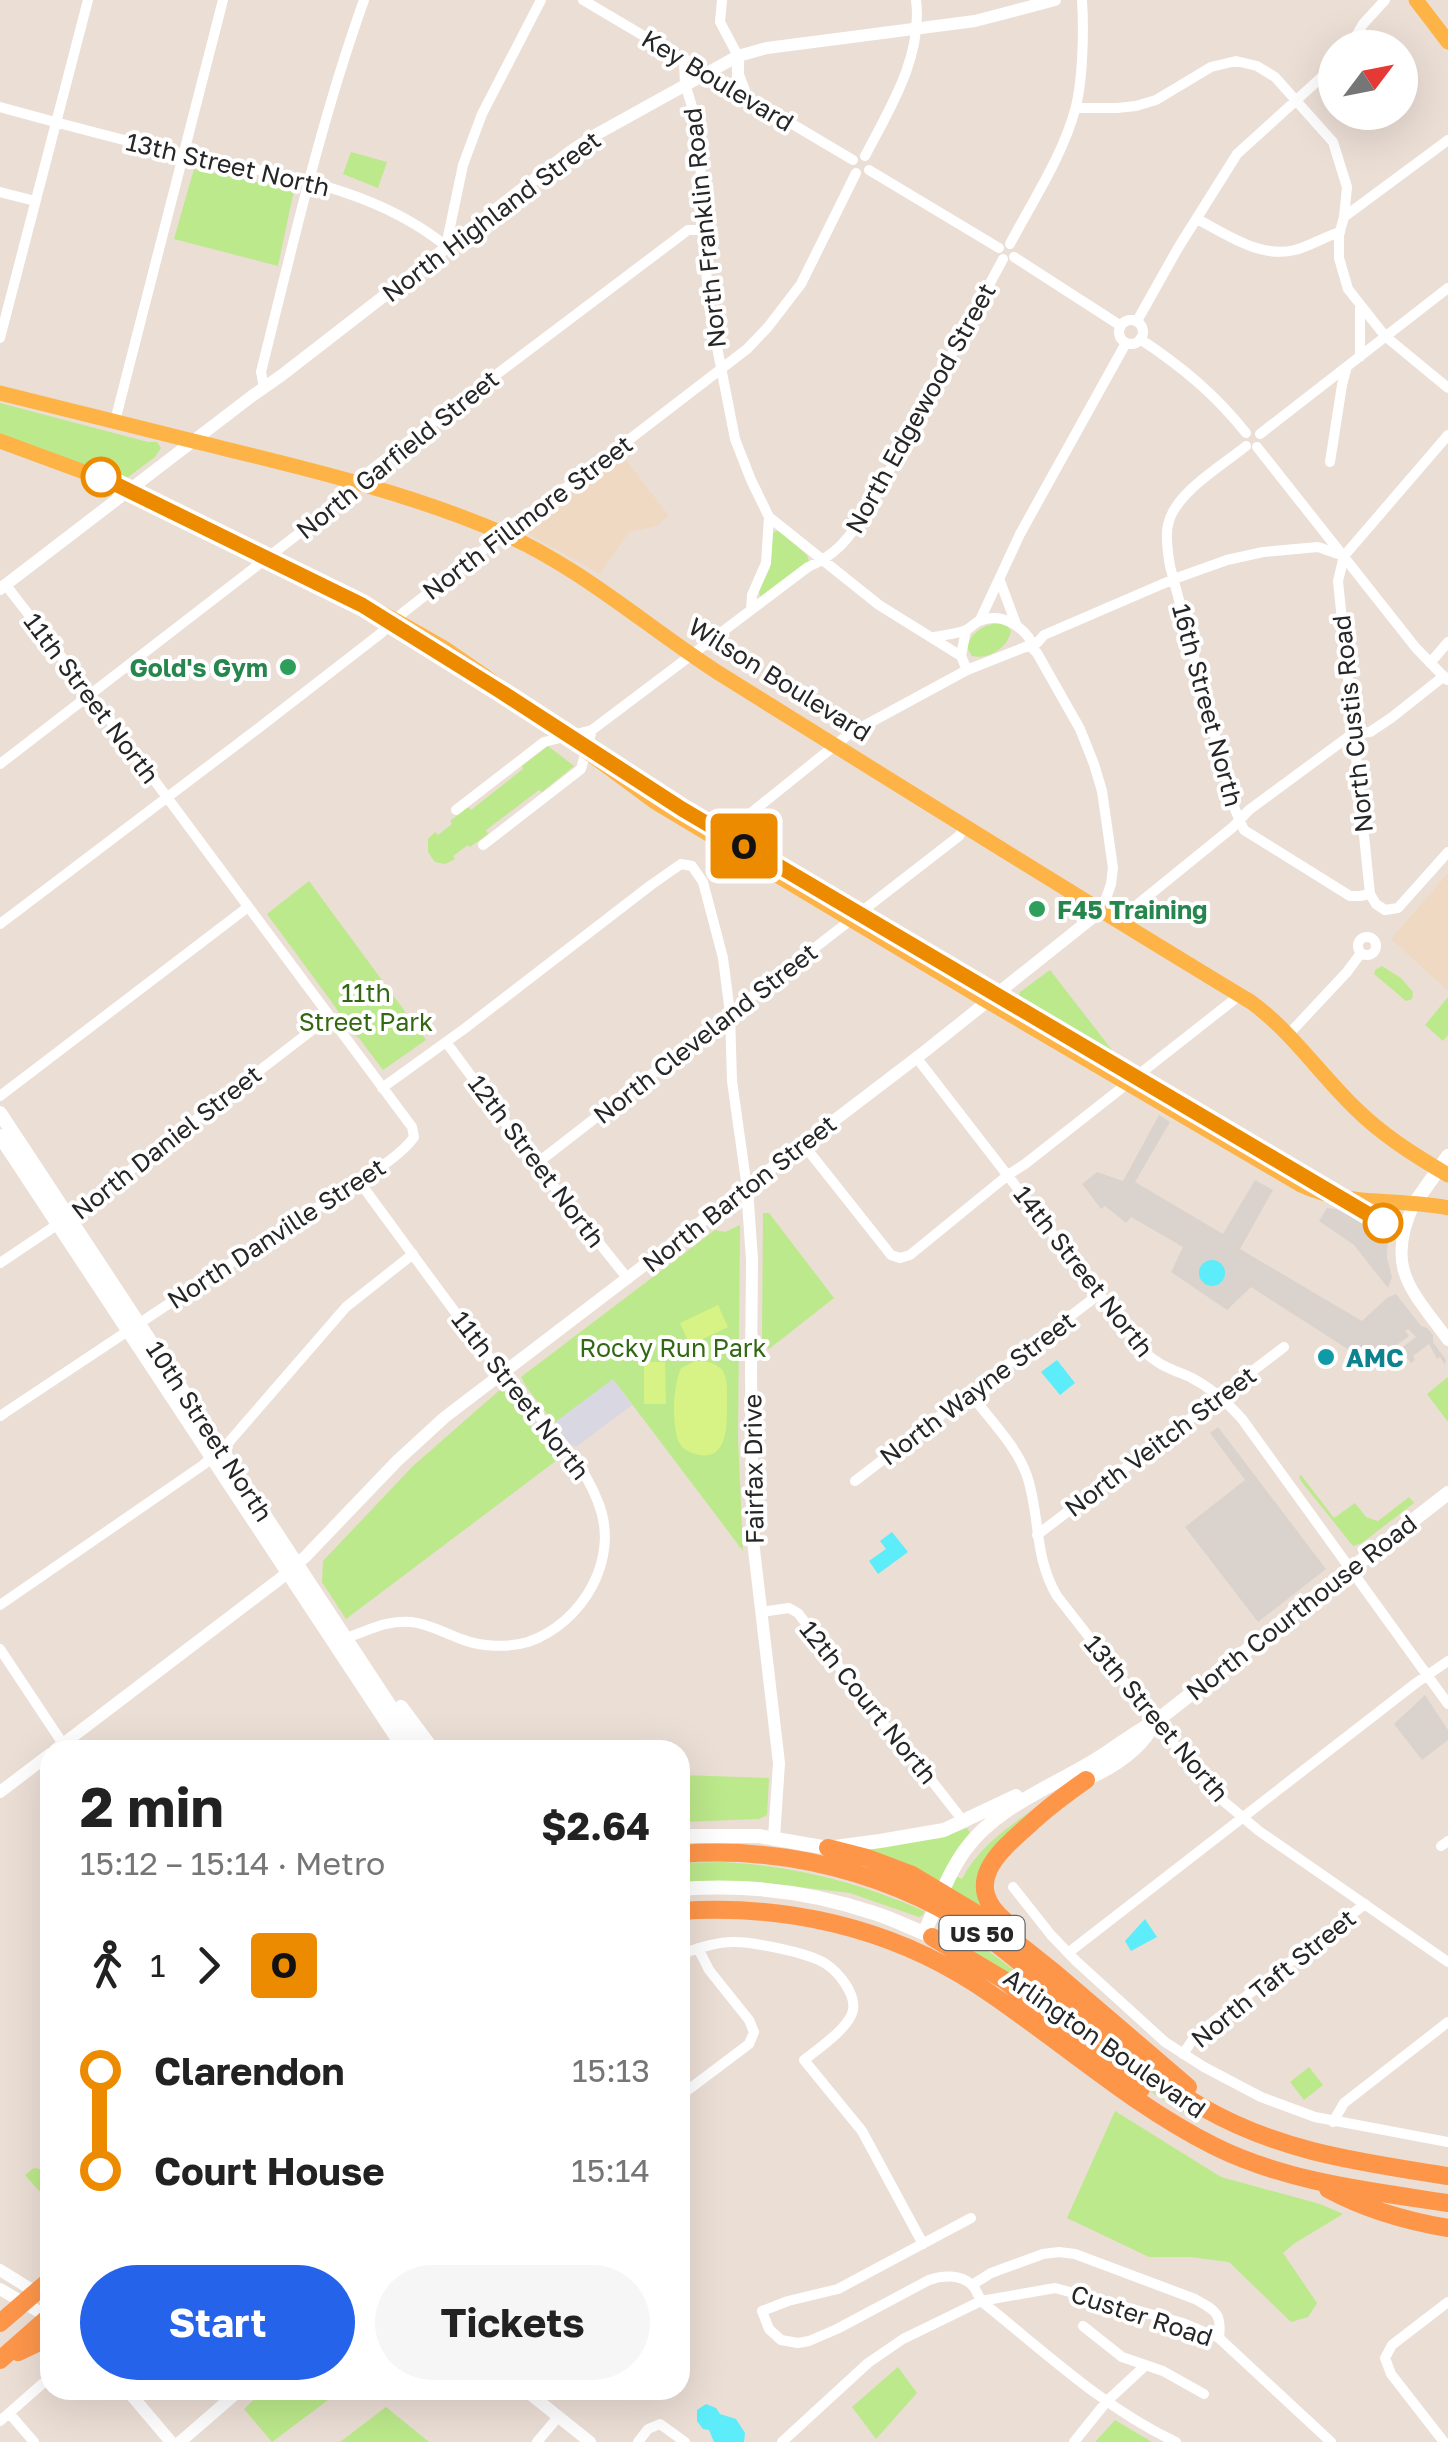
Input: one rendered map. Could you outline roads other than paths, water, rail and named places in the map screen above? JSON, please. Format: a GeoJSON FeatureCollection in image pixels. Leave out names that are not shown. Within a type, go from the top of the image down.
{"type":"FeatureCollection","features":[{"type":"Feature","properties":{"kind":"highway"},"geometry":{"type":"LineString","coordinates":[[1055,1972],[992,1908],[986,1895],[986,1874],[1001,1849],[1087,1772]]}},
{"type":"Feature","properties":{"kind":"highway"},"geometry":{"type":"LineString","coordinates":[[828,1848],[912,1876],[992,1923],[1055,1972],[1222,2118]]}},
{"type":"Feature","properties":{"kind":"highway","name":"Arlington Boulevard"},"geometry":{"type":"LineString","coordinates":[[690,1854],[736,1852],[796,1859],[856,1873],[913,1894],[999,1945],[1157,2078],[1222,2118],[1314,2153],[1448,2176]]}},
{"type":"Feature","properties":{"kind":"highway","name":"Arlington Boulevard"},"geometry":{"type":"LineString","coordinates":[[690,1910],[792,1914],[869,1933],[923,1954],[974,1983],[1150,2110],[1201,2140],[1310,2180],[1448,2204]]}},
{"type":"Feature","properties":{"kind":"highway"},"geometry":{"type":"LineString","coordinates":[[930,1930],[1004,1980],[1201,2140]]}},
{"type":"Feature","properties":{"kind":"highway"},"geometry":{"type":"LineString","coordinates":[[1310,2180],[1384,2213],[1448,2228]]}},
{"type":"Feature","properties":{"kind":"highway"},"geometry":{"type":"LineString","coordinates":[[0,2324],[40,2294]]}},
{"type":"Feature","properties":{"kind":"highway"},"geometry":{"type":"LineString","coordinates":[[0,2360],[40,2326]]}},
{"type":"Feature","properties":{"kind":"highway"},"geometry":{"type":"LineString","coordinates":[[0,2360],[40,2342]]}},
{"type":"Feature","properties":{"kind":"main road"},"geometry":{"type":"LineString","coordinates":[[1416,0],[1448,42]]}},
{"type":"Feature","properties":{"kind":"main road","name":"Wilson Boulevard"},"geometry":{"type":"LineString","coordinates":[[0,393],[358,484],[453,513],[504,534],[574,572],[692,655],[1240,996],[1288,1035],[1368,1120],[1408,1151],[1444,1166]]}},
{"type":"Feature","properties":{"kind":"main road"},"geometry":{"type":"LineString","coordinates":[[0,441],[84,472],[268,556],[395,620],[486,677],[645,795],[987,1001],[1316,1192],[1340,1198],[1448,1208]]}},
{"type":"Feature","properties":{"kind":"main road","name":"10th Street North"},"geometry":{"type":"LineString","coordinates":[[0,1112],[64,1221],[344,1642],[403,1740]]}},
{"type":"Feature","properties":{"kind":"main road","name":"10th Street North"},"geometry":{"type":"LineString","coordinates":[[0,1136],[64,1221]]}},
{"type":"Feature","properties":{"kind":"main road"},"geometry":{"type":"LineString","coordinates":[[1414,1204],[1444,1166]]}},
{"type":"Feature","properties":{"kind":"main road","name":"North Courthouse Road"},"geometry":{"type":"LineString","coordinates":[[930,1930],[955,1876],[1004,1825],[1087,1772],[1121,1759],[1146,1738],[1155,1722],[1448,1494]]}},
{"type":"Feature","properties":{"kind":"main road"},"geometry":{"type":"LineString","coordinates":[[344,1642],[425,1740]]}},
{"type":"Feature","properties":{"kind":"main road"},"geometry":{"type":"LineString","coordinates":[[690,1836],[774,1838],[828,1848],[933,1833],[1049,1780],[1087,1772]]}},
{"type":"Feature","properties":{"kind":"main road"},"geometry":{"type":"LineString","coordinates":[[690,1889],[800,1894],[930,1930]]}},
{"type":"Feature","properties":{"kind":"street"},"geometry":{"type":"LineString","coordinates":[[0,338],[88,0]]}},
{"type":"Feature","properties":{"kind":"street"},"geometry":{"type":"LineString","coordinates":[[115,421],[224,0]]}},
{"type":"Feature","properties":{"kind":"street"},"geometry":{"type":"LineString","coordinates":[[264,387],[262,372],[310,182],[343,58],[364,0]]}},
{"type":"Feature","properties":{"kind":"street"},"geometry":{"type":"LineString","coordinates":[[446,246],[464,165],[482,114],[541,0]]}},
{"type":"Feature","properties":{"kind":"street","name":"Key Boulevard"},"geometry":{"type":"LineString","coordinates":[[584,0],[852,160]]}},
{"type":"Feature","properties":{"kind":"street"},"geometry":{"type":"LineString","coordinates":[[722,0],[720,22],[738,56],[738,74],[746,96]]}},
{"type":"Feature","properties":{"kind":"street"},"geometry":{"type":"LineString","coordinates":[[865,156],[907,72],[917,28],[916,0]]}},
{"type":"Feature","properties":{"kind":"street","name":"North Highland Street"},"geometry":{"type":"LineString","coordinates":[[3,587],[598,134],[738,56],[767,48],[975,21],[1055,0]]}},
{"type":"Feature","properties":{"kind":"street","name":"North Edgewood Street"},"geometry":{"type":"LineString","coordinates":[[456,810],[544,742],[592,730],[750,610],[841,548],[866,514],[1045,180],[1076,108],[1082,0]]}},
{"type":"Feature","properties":{"kind":"street"},"geometry":{"type":"LineString","coordinates":[[1360,30],[1385,0]]}},
{"type":"Feature","properties":{"kind":"street"},"geometry":{"type":"LineString","coordinates":[[685,60],[686,87]]}},
{"type":"Feature","properties":{"kind":"street"},"geometry":{"type":"LineString","coordinates":[[1076,108],[1146,103],[1211,68],[1236,61],[1257,66],[1275,77],[1334,142],[1347,187],[1339,258],[1348,289],[1386,336],[1448,388]]}},
{"type":"Feature","properties":{"kind":"street"},"geometry":{"type":"LineString","coordinates":[[1137,322],[1237,154],[1318,81]]}},
{"type":"Feature","properties":{"kind":"street","name":"North Franklin Road"},"geometry":{"type":"LineString","coordinates":[[686,87],[698,126],[708,301],[735,438],[751,480],[769,517],[879,605],[934,637]]}},
{"type":"Feature","properties":{"kind":"street","name":"13th Street North"},"geometry":{"type":"LineString","coordinates":[[0,107],[348,193],[401,216],[446,246]]}},
{"type":"Feature","properties":{"kind":"street"},"geometry":{"type":"LineString","coordinates":[[1344,217],[1448,140]]}},
{"type":"Feature","properties":{"kind":"street"},"geometry":{"type":"LineString","coordinates":[[865,156],[870,160],[869,170],[856,173],[852,160],[865,156]]}},
{"type":"Feature","properties":{"kind":"street"},"geometry":{"type":"LineString","coordinates":[[869,170],[1121,326]]}},
{"type":"Feature","properties":{"kind":"street","name":"North Fillmore Street"},"geometry":{"type":"LineString","coordinates":[[0,924],[746,349],[801,284],[856,173]]}},
{"type":"Feature","properties":{"kind":"street"},"geometry":{"type":"LineString","coordinates":[[0,192],[35,201]]}},
{"type":"Feature","properties":{"kind":"street"},"geometry":{"type":"LineString","coordinates":[[1198,219],[1244,244],[1269,252],[1290,252],[1340,232]]}},
{"type":"Feature","properties":{"kind":"street","name":"North Garfield Street"},"geometry":{"type":"LineString","coordinates":[[0,764],[428,426],[688,230],[703,230]]}},
{"type":"Feature","properties":{"kind":"street"},"geometry":{"type":"LineString","coordinates":[[1260,434],[1448,288]]}},
{"type":"Feature","properties":{"kind":"street"},"geometry":{"type":"LineString","coordinates":[[1360,306],[1360,358]]}},
{"type":"Feature","properties":{"kind":"street"},"geometry":{"type":"LineString","coordinates":[[1127,320],[1137,322],[1143,330],[1140,339],[1134,344],[1126,343],[1120,336],[1121,326],[1127,320]]}},
{"type":"Feature","properties":{"kind":"street"},"geometry":{"type":"LineString","coordinates":[[1140,339],[1196,379],[1246,433]]}},
{"type":"Feature","properties":{"kind":"street"},"geometry":{"type":"LineString","coordinates":[[934,637],[966,630],[980,620],[1020,534],[1126,343]]}},
{"type":"Feature","properties":{"kind":"street"},"geometry":{"type":"LineString","coordinates":[[1330,462],[1347,368]]}},
{"type":"Feature","properties":{"kind":"street"},"geometry":{"type":"LineString","coordinates":[[1174,579],[1168,554],[1168,525],[1177,504],[1192,489],[1252,447],[1261,442],[1260,434],[1254,430],[1243,438],[1252,447],[1344,556],[1416,648],[1446,678]]}},
{"type":"Feature","properties":{"kind":"street"},"geometry":{"type":"LineString","coordinates":[[1344,556],[1448,436]]}},
{"type":"Feature","properties":{"kind":"street"},"geometry":{"type":"LineString","coordinates":[[750,610],[766,562],[769,517]]}},
{"type":"Feature","properties":{"kind":"street"},"geometry":{"type":"LineString","coordinates":[[722,842],[741,821],[849,734],[1030,641],[1037,643],[1044,635],[1227,560],[1263,552],[1318,548],[1344,556]]}},
{"type":"Feature","properties":{"kind":"street","name":"North Custis Road"},"geometry":{"type":"LineString","coordinates":[[1344,556],[1338,582],[1370,894]]}},
{"type":"Feature","properties":{"kind":"street","name":"16th Street North"},"geometry":{"type":"LineString","coordinates":[[1174,579],[1244,830],[1350,896],[1370,894],[1385,910],[1398,908],[1448,852]]}},
{"type":"Feature","properties":{"kind":"street"},"geometry":{"type":"LineString","coordinates":[[1000,581],[1016,624],[1030,641],[1080,730],[1094,764],[1114,868],[1102,910]]}},
{"type":"Feature","properties":{"kind":"street","name":"11th Street North"},"geometry":{"type":"LineString","coordinates":[[3,587],[91,695],[412,1126],[414,1136],[402,1150]]}},
{"type":"Feature","properties":{"kind":"street"},"geometry":{"type":"LineString","coordinates":[[980,620],[1000,618],[1016,624]]}},
{"type":"Feature","properties":{"kind":"street"},"geometry":{"type":"LineString","coordinates":[[966,630],[961,656],[967,670]]}},
{"type":"Feature","properties":{"kind":"street"},"geometry":{"type":"LineString","coordinates":[[934,637],[961,656]]}},
{"type":"Feature","properties":{"kind":"street"},"geometry":{"type":"LineString","coordinates":[[1430,663],[1448,642]]}},
{"type":"Feature","properties":{"kind":"street","name":"North Barton Street"},"geometry":{"type":"LineString","coordinates":[[72,1740],[293,1568],[422,1437],[502,1373],[628,1280],[1102,910],[1132,909],[1249,810],[1352,734],[1370,732],[1446,678]]}},
{"type":"Feature","properties":{"kind":"street"},"geometry":{"type":"LineString","coordinates":[[482,844],[582,769],[592,730]]}},
{"type":"Feature","properties":{"kind":"street","name":"North Cleveland Street"},"geometry":{"type":"LineString","coordinates":[[536,1164],[959,836],[966,825]]}},
{"type":"Feature","properties":{"kind":"street","name":"Fairfax Drive"},"geometry":{"type":"LineString","coordinates":[[446,1042],[683,863],[692,866],[703,882],[715,922],[730,1013],[732,1081],[747,1188],[752,1260],[753,1540],[779,1763],[774,1838]]}},
{"type":"Feature","properties":{"kind":"street"},"geometry":{"type":"LineString","coordinates":[[0,1096],[248,907]]}},
{"type":"Feature","properties":{"kind":"street"},"geometry":{"type":"LineString","coordinates":[[1288,1035],[1361,953]]}},
{"type":"Feature","properties":{"kind":"street"},"geometry":{"type":"LineString","coordinates":[[803,1144],[890,1256],[910,1255],[1240,996]]}},
{"type":"Feature","properties":{"kind":"street","name":"North Daniel Street"},"geometry":{"type":"LineString","coordinates":[[0,1263],[64,1221],[329,1017]]}},
{"type":"Feature","properties":{"kind":"street"},"geometry":{"type":"LineString","coordinates":[[382,1088],[446,1042]]}},
{"type":"Feature","properties":{"kind":"street","name":"12th Street North"},"geometry":{"type":"LineString","coordinates":[[446,1042],[628,1280]]}},
{"type":"Feature","properties":{"kind":"street","name":"14th Street North"},"geometry":{"type":"LineString","coordinates":[[916,1057],[1149,1356],[1192,1378],[1242,1419],[1448,1704]]}},
{"type":"Feature","properties":{"kind":"street","name":"North Danville Street"},"geometry":{"type":"LineString","coordinates":[[0,1416],[402,1150]]}},
{"type":"Feature","properties":{"kind":"street","name":"11th Street North"},"geometry":{"type":"LineString","coordinates":[[344,1642],[390,1622],[429,1625],[471,1643],[514,1645],[548,1633],[573,1614],[599,1574],[605,1526],[600,1504],[572,1455],[502,1373],[358,1180]]}},
{"type":"Feature","properties":{"kind":"street"},"geometry":{"type":"LineString","coordinates":[[1414,1204],[1407,1220],[1401,1264],[1408,1284],[1448,1340]]}},
{"type":"Feature","properties":{"kind":"street"},"geometry":{"type":"LineString","coordinates":[[0,1605],[217,1453],[346,1306],[412,1254]]}},
{"type":"Feature","properties":{"kind":"street","name":"North Wayne Street"},"geometry":{"type":"LineString","coordinates":[[855,1481],[1098,1294]]}},
{"type":"Feature","properties":{"kind":"street","name":"North Veitch Street"},"geometry":{"type":"LineString","coordinates":[[1037,1535],[1284,1347]]}},
{"type":"Feature","properties":{"kind":"street","name":"13th Street North"},"geometry":{"type":"LineString","coordinates":[[970,1393],[1026,1474],[1043,1567],[1057,1596],[1207,1786],[1258,1831],[1448,1962]]}},
{"type":"Feature","properties":{"kind":"street","name":"12th Court North"},"geometry":{"type":"LineString","coordinates":[[761,1612],[790,1608],[798,1613],[879,1720],[964,1822]]}},
{"type":"Feature","properties":{"kind":"street"},"geometry":{"type":"LineString","coordinates":[[0,1650],[53,1740]]}},
{"type":"Feature","properties":{"kind":"street"},"geometry":{"type":"LineString","coordinates":[[1068,1953],[1448,1661]]}},
{"type":"Feature","properties":{"kind":"street","name":"North Barton Street"},"geometry":{"type":"LineString","coordinates":[[0,1792],[40,1764]]}},
{"type":"Feature","properties":{"kind":"street"},"geometry":{"type":"LineString","coordinates":[[1013,1887],[1068,1953],[1182,2054],[1280,2105],[1333,2122],[1448,2142]]}},
{"type":"Feature","properties":{"kind":"street","name":"North Taft Street"},"geometry":{"type":"LineString","coordinates":[[1182,2054],[1196,2035],[1365,1904]]}},
{"type":"Feature","properties":{"kind":"street"},"geometry":{"type":"LineString","coordinates":[[690,1951],[736,1942],[808,1956],[826,1963],[847,1987],[853,2000],[850,2018],[804,2060],[862,2131],[923,2244]]}},
{"type":"Feature","properties":{"kind":"street"},"geometry":{"type":"LineString","coordinates":[[690,2088],[749,2044],[754,2032],[749,2020],[709,1970],[698,1948]]}},
{"type":"Feature","properties":{"kind":"street"},"geometry":{"type":"LineString","coordinates":[[1333,2122],[1341,2106],[1448,2022]]}},
{"type":"Feature","properties":{"kind":"street"},"geometry":{"type":"LineString","coordinates":[[971,2218],[838,2289],[762,2311],[769,2329],[781,2340],[808,2341],[941,2275],[961,2279],[972,2285],[981,2300],[1108,2401],[1139,2424],[1176,2442]]}},
{"type":"Feature","properties":{"kind":"street"},"geometry":{"type":"LineString","coordinates":[[972,2285],[991,2273],[1043,2254],[1076,2254],[1214,2310],[1220,2338]]}},
{"type":"Feature","properties":{"kind":"street"},"geometry":{"type":"LineString","coordinates":[[0,2270],[40,2294]]}},
{"type":"Feature","properties":{"kind":"street","name":"Custer Road"},"geometry":{"type":"LineString","coordinates":[[782,2442],[887,2349],[981,2300],[1055,2288],[1183,2322],[1220,2338],[1332,2442]]}},
{"type":"Feature","properties":{"kind":"street"},"geometry":{"type":"LineString","coordinates":[[0,2289],[40,2294]]}},
{"type":"Feature","properties":{"kind":"street"},"geometry":{"type":"LineString","coordinates":[[1444,2442],[1391,2374],[1386,2352],[1448,2302]]}},
{"type":"Feature","properties":{"kind":"street"},"geometry":{"type":"LineString","coordinates":[[1083,2326],[1122,2357],[1163,2371],[1204,2394]]}},
{"type":"Feature","properties":{"kind":"street"},"geometry":{"type":"LineString","coordinates":[[1074,2442],[1108,2401],[1146,2366]]}},
{"type":"Feature","properties":{"kind":"street"},"geometry":{"type":"LineString","coordinates":[[34,2442],[4,2417],[40,2386]]}},
{"type":"Feature","properties":{"kind":"street"},"geometry":{"type":"LineString","coordinates":[[135,2400],[172,2442]]}},
{"type":"Feature","properties":{"kind":"street"},"geometry":{"type":"LineString","coordinates":[[180,2442],[228,2400]]}},
{"type":"Feature","properties":{"kind":"street"},"geometry":{"type":"LineString","coordinates":[[537,2400],[590,2442]]}},
{"type":"Feature","properties":{"kind":"street"},"geometry":{"type":"LineString","coordinates":[[538,2442],[558,2417]]}},
{"type":"Feature","properties":{"kind":"street"},"geometry":{"type":"LineString","coordinates":[[638,2442],[648,2429],[660,2424],[685,2442]]}},
{"type":"Feature","properties":{"kind":"water"},"geometry":{"type":"Polygon","coordinates":[[[1212,1260],[1221,1264],[1225,1273],[1221,1282],[1212,1286],[1203,1282],[1199,1273],[1203,1264],[1212,1260]]]}},
{"type":"Feature","properties":{"kind":"water"},"geometry":{"type":"Polygon","coordinates":[[[1057,1360],[1075,1383],[1060,1395],[1041,1372],[1057,1360]]]}},
{"type":"Feature","properties":{"kind":"water"},"geometry":{"type":"Polygon","coordinates":[[[892,1532],[908,1552],[878,1574],[869,1561],[886,1549],[880,1541],[892,1532]]]}},
{"type":"Feature","properties":{"kind":"water"},"geometry":{"type":"Polygon","coordinates":[[[1145,1919],[1157,1937],[1131,1951],[1125,1941],[1145,1919]]]}},
{"type":"Feature","properties":{"kind":"water"},"geometry":{"type":"Polygon","coordinates":[[[706,2404],[736,2419],[745,2433],[744,2442],[714,2442],[709,2430],[697,2421],[697,2410],[706,2404]]]}},
{"type":"Feature","properties":{"kind":"metro line","name":"O"},"geometry":{"type":"LineString","coordinates":[[101,477],[362,605],[682,809],[1383,1223]]}},
{"type":"Feature","properties":{"kind":"place","name":"Gold's Gym"},"geometry":{"type":"Point","coordinates":[288,667]}},
{"type":"Feature","properties":{"kind":"place","name":"F45 Training"},"geometry":{"type":"Point","coordinates":[1037,909]}},
{"type":"Feature","properties":{"kind":"place","name":"AMC"},"geometry":{"type":"Point","coordinates":[1326,1357]}},
{"type":"Feature","properties":{"kind":"park label","name":"11th Street Park"},"geometry":{"type":"Point","coordinates":[366,1006]}},
{"type":"Feature","properties":{"kind":"park label","name":"Rocky Run Park"},"geometry":{"type":"Point","coordinates":[673,1347]}}]}
